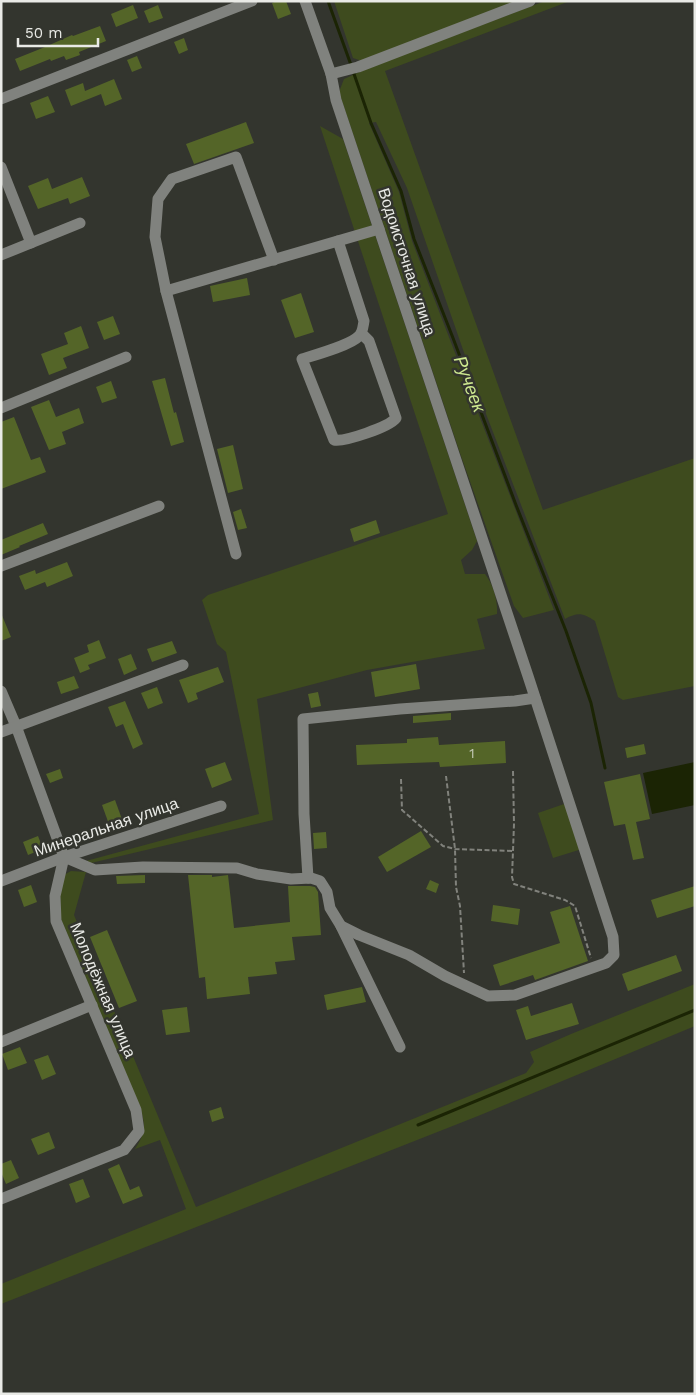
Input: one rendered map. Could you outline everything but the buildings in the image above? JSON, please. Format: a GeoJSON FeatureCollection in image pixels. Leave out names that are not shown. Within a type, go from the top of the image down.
{"type":"FeatureCollection","features":[{"type":"Feature","properties":{"kind":"street"},"geometry":{"type":"LineString","coordinates":[[1,99],[252,1]]}},
{"type":"Feature","properties":{"kind":"street","name":"Водоисточная улица"},"geometry":{"type":"LineString","coordinates":[[306,1],[336,73],[336,100],[613,937],[614,955],[606,963],[594,967]]}},
{"type":"Feature","properties":{"kind":"street"},"geometry":{"type":"LineString","coordinates":[[336,73],[530,1]]}},
{"type":"Feature","properties":{"kind":"street"},"geometry":{"type":"LineString","coordinates":[[236,554],[166,291],[155,237],[158,200],[172,179],[236,157],[274,260]]}},
{"type":"Feature","properties":{"kind":"street"},"geometry":{"type":"LineString","coordinates":[[1,167],[31,243]]}},
{"type":"Feature","properties":{"kind":"street"},"geometry":{"type":"LineString","coordinates":[[1,255],[80,223]]}},
{"type":"Feature","properties":{"kind":"street"},"geometry":{"type":"LineString","coordinates":[[166,291],[379,229]]}},
{"type":"Feature","properties":{"kind":"street"},"geometry":{"type":"LineString","coordinates":[[338,241],[364,321],[362,331],[358,337],[348,343],[302,359],[334,440],[340,441],[364,434],[393,422],[396,418],[369,341],[361,333]]}},
{"type":"Feature","properties":{"kind":"street"},"geometry":{"type":"LineString","coordinates":[[1,408],[126,357]]}},
{"type":"Feature","properties":{"kind":"street"},"geometry":{"type":"LineString","coordinates":[[1,566],[160,506]]}},
{"type":"Feature","properties":{"kind":"street"},"geometry":{"type":"LineString","coordinates":[[1,732],[183,665]]}},
{"type":"Feature","properties":{"kind":"street"},"geometry":{"type":"LineString","coordinates":[[1,691],[16,726],[64,857],[95,870],[143,867],[230,867],[257,874],[291,879],[308,878],[320,881],[327,892],[330,908],[341,926],[400,1047]]}},
{"type":"Feature","properties":{"kind":"street"},"geometry":{"type":"LineString","coordinates":[[308,878],[304,814],[303,719],[535,698]]}},
{"type":"Feature","properties":{"kind":"street","name":"Минеральная улица"},"geometry":{"type":"LineString","coordinates":[[1,882],[64,857],[222,806]]}},
{"type":"Feature","properties":{"kind":"street","name":"Молодёжная улица"},"geometry":{"type":"LineString","coordinates":[[1,1199],[124,1150],[139,1131],[136,1110],[56,921],[55,896],[64,857]]}},
{"type":"Feature","properties":{"kind":"street"},"geometry":{"type":"LineString","coordinates":[[341,926],[409,955],[445,976],[488,996],[515,995],[594,967]]}},
{"type":"Feature","properties":{"kind":"street"},"geometry":{"type":"LineString","coordinates":[[1,1042],[92,1005]]}},
{"type":"Feature","properties":{"kind":"path"},"geometry":{"type":"LineString","coordinates":[[513,771],[512,876],[514,884],[565,900],[574,906],[594,967]]}},
{"type":"Feature","properties":{"kind":"path"},"geometry":{"type":"LineString","coordinates":[[446,776],[455,850],[456,887],[460,906],[465,985]]}},
{"type":"Feature","properties":{"kind":"path"},"geometry":{"type":"LineString","coordinates":[[402,779],[402,810],[443,846],[455,850],[513,851]]}},
{"type":"Feature","properties":{"kind":"shaded area"},"geometry":{"type":"Polygon","coordinates":[[[334,1],[520,1],[362,61],[353,58],[334,1]]]}},
{"type":"Feature","properties":{"kind":"shaded area"},"geometry":{"type":"Polygon","coordinates":[[[545,1],[570,1],[385,71],[543,510],[695,458],[695,686],[623,700],[618,697],[595,621],[580,614],[565,619],[478,393],[407,188],[376,122],[369,123],[399,192],[412,241],[554,610],[523,618],[514,606],[460,453],[339,92],[344,79],[366,69],[545,1]]]}},
{"type":"Feature","properties":{"kind":"shaded area"},"geometry":{"type":"Polygon","coordinates":[[[320,126],[343,139],[477,541],[472,550],[461,560],[465,574],[485,574],[494,593],[497,614],[477,619],[485,649],[367,670],[257,699],[273,820],[91,863],[86,861],[259,814],[226,652],[217,644],[202,600],[208,595],[448,514],[320,126]]]}},
{"type":"Feature","properties":{"kind":"shaded area"},"geometry":{"type":"Polygon","coordinates":[[[695,762],[695,805],[652,814],[643,773],[695,762]]]}},
{"type":"Feature","properties":{"kind":"shaded area"},"geometry":{"type":"Polygon","coordinates":[[[567,803],[582,849],[553,858],[538,813],[567,803]]]}},
{"type":"Feature","properties":{"kind":"shaded area"},"geometry":{"type":"Polygon","coordinates":[[[71,871],[86,872],[74,915],[196,1207],[526,1073],[534,1062],[530,1052],[695,984],[695,1026],[478,1116],[1,1304],[1,1284],[186,1209],[160,1140],[135,1149],[144,1129],[140,1107],[61,919],[60,897],[62,876],[71,871]]]}},
{"type":"Feature","properties":{"kind":"waterway","name":"Ручеек"},"geometry":{"type":"LineString","coordinates":[[328,1],[351,65]]}},
{"type":"Feature","properties":{"kind":"waterway","name":"Ручеек"},"geometry":{"type":"LineString","coordinates":[[353,71],[371,123],[401,191],[414,239],[566,631],[591,703],[605,768]]}},
{"type":"Feature","properties":{"kind":"waterway"},"geometry":{"type":"LineString","coordinates":[[418,1125],[695,1010]]}}]}
